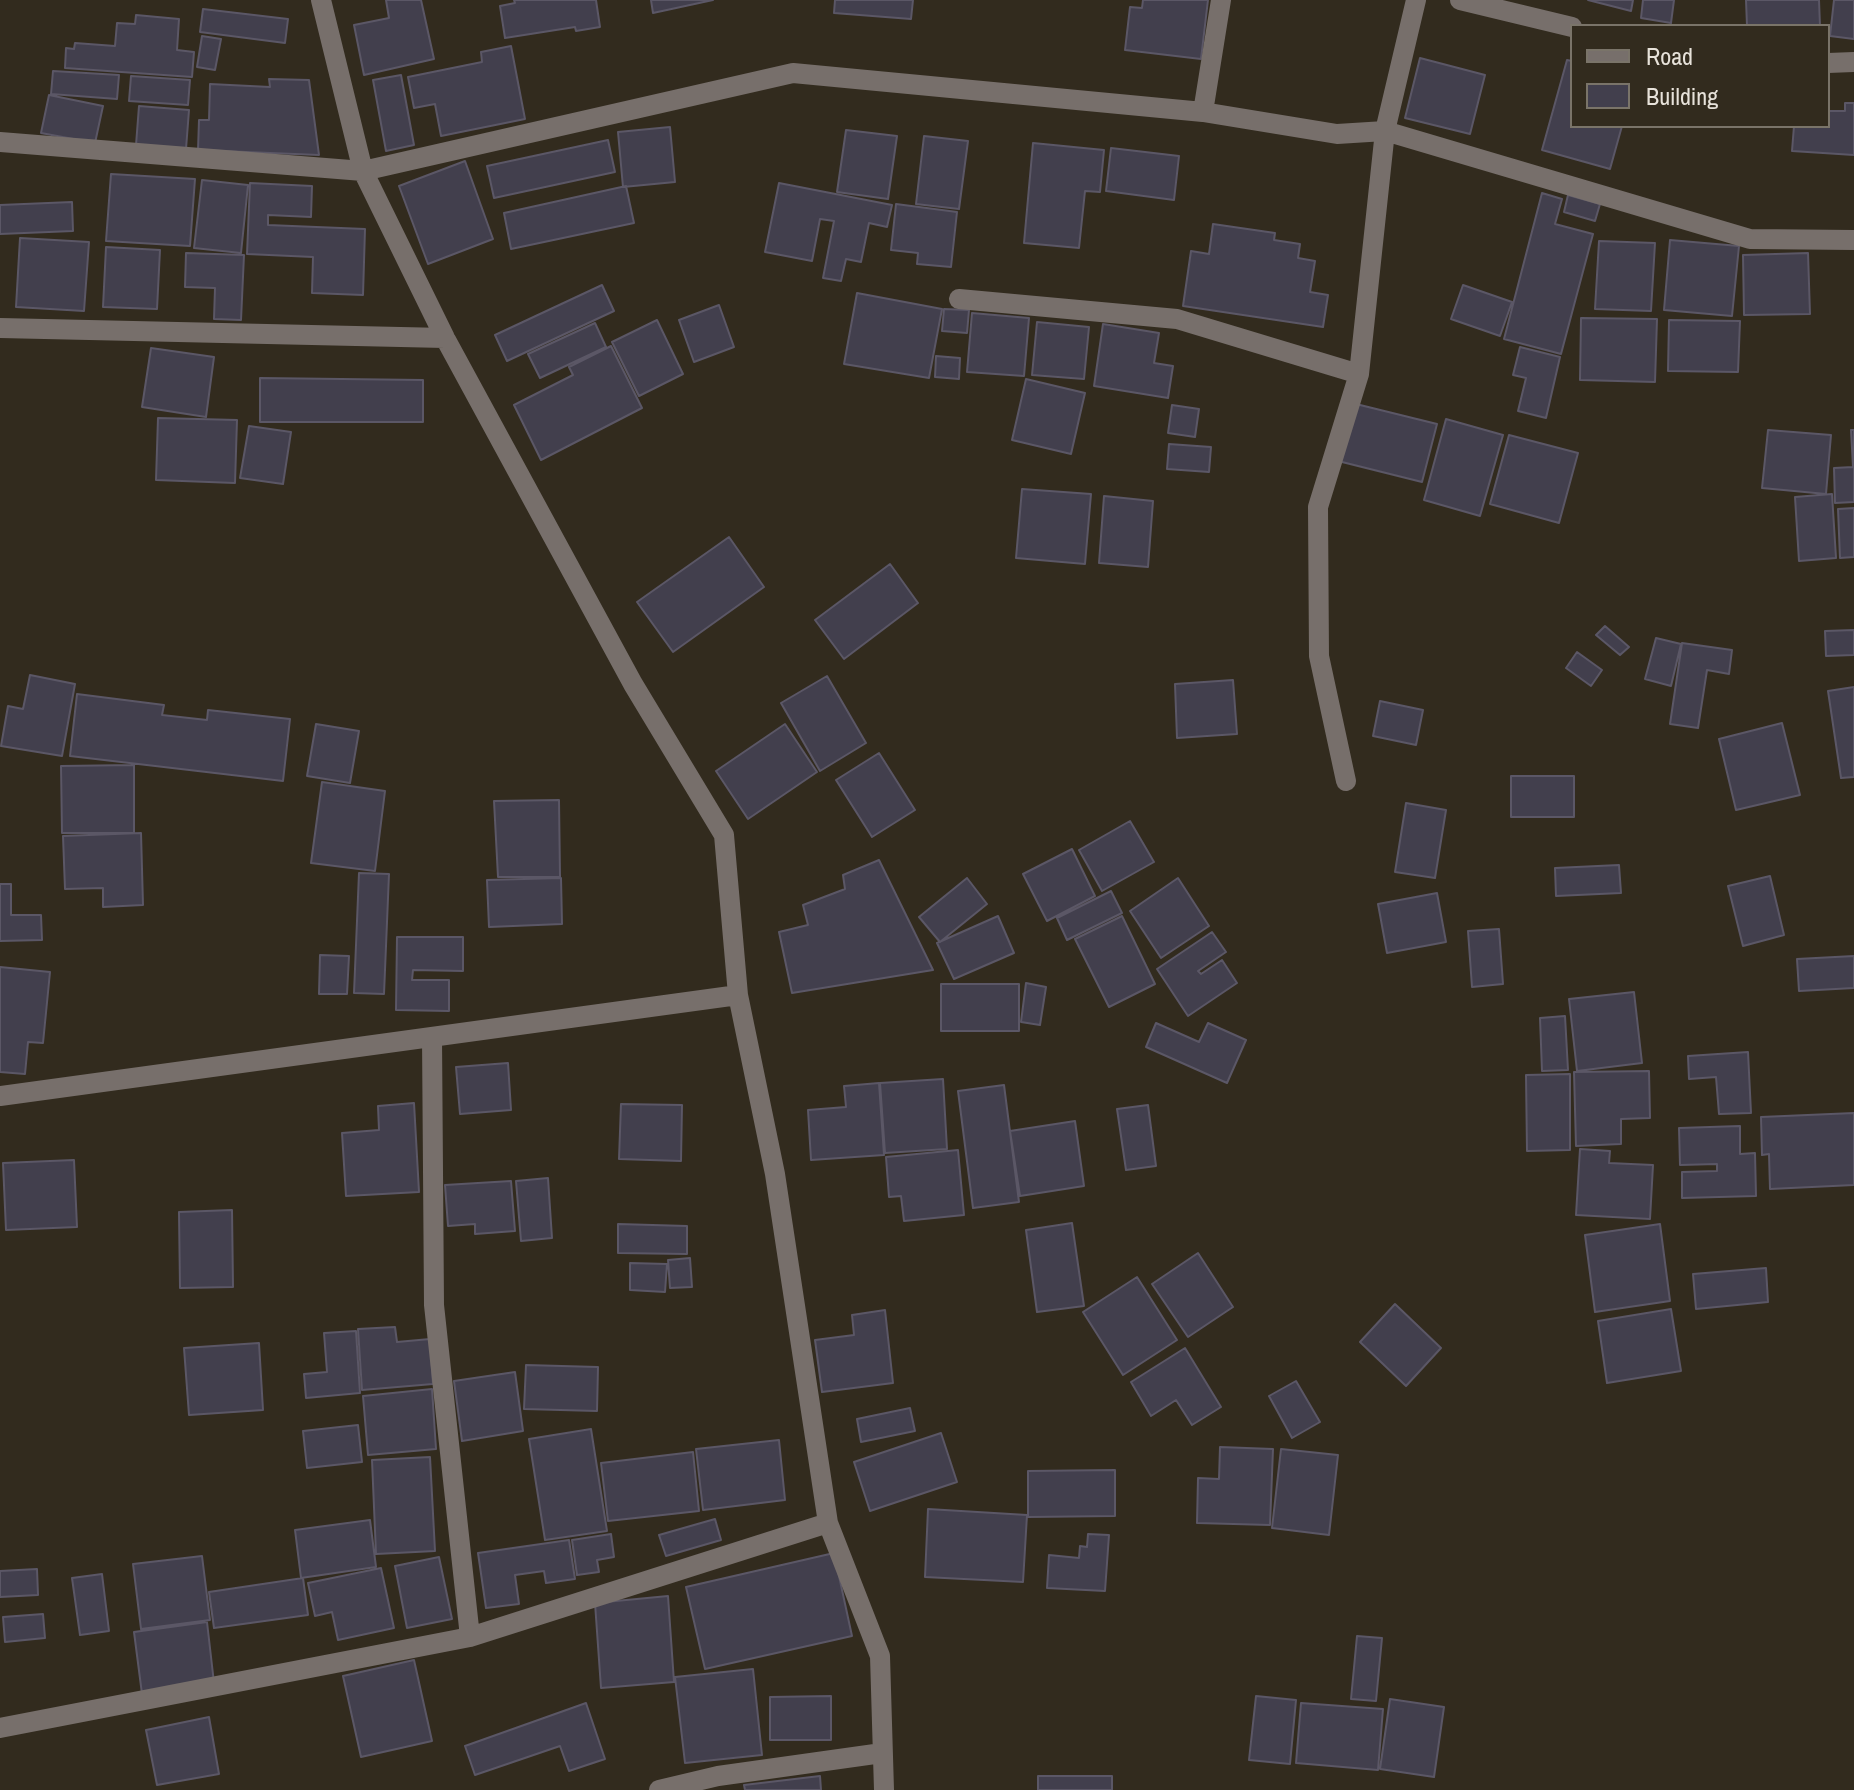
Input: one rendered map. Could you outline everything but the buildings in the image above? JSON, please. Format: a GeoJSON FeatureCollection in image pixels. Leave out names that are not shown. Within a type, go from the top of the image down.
{"type":"FeatureCollection","features":[{"type":"Feature","properties":{"kind":"street"},"geometry":{"type":"LineString","coordinates":[[321,0],[363,171],[445,338],[633,684],[724,835],[738,995],[775,1174],[828,1523],[880,1656],[884,1790]]}},
{"type":"Feature","properties":{"kind":"street"},"geometry":{"type":"LineString","coordinates":[[1203,112],[1221,0]]}},
{"type":"Feature","properties":{"kind":"street"},"geometry":{"type":"LineString","coordinates":[[1346,781],[1319,656],[1318,507],[1359,374],[1385,131],[1416,0]]}},
{"type":"Feature","properties":{"kind":"street"},"geometry":{"type":"LineString","coordinates":[[1460,0],[1570,27]]}},
{"type":"Feature","properties":{"kind":"street"},"geometry":{"type":"LineString","coordinates":[[1830,63],[1854,62]]}},
{"type":"Feature","properties":{"kind":"street"},"geometry":{"type":"LineString","coordinates":[[0,142],[363,171],[793,73],[1203,112],[1337,134],[1385,131],[1750,239],[1854,240]]}},
{"type":"Feature","properties":{"kind":"street"},"geometry":{"type":"LineString","coordinates":[[959,299],[1177,319],[1359,374]]}},
{"type":"Feature","properties":{"kind":"street"},"geometry":{"type":"LineString","coordinates":[[0,328],[445,338]]}},
{"type":"Feature","properties":{"kind":"street"},"geometry":{"type":"LineString","coordinates":[[0,1096],[738,995]]}},
{"type":"Feature","properties":{"kind":"street"},"geometry":{"type":"LineString","coordinates":[[432,1037],[434,1305],[470,1637]]}},
{"type":"Feature","properties":{"kind":"street"},"geometry":{"type":"LineString","coordinates":[[0,1728],[470,1637],[828,1523]]}},
{"type":"Feature","properties":{"kind":"street"},"geometry":{"type":"LineString","coordinates":[[659,1790],[718,1776],[882,1753]]}}]}
